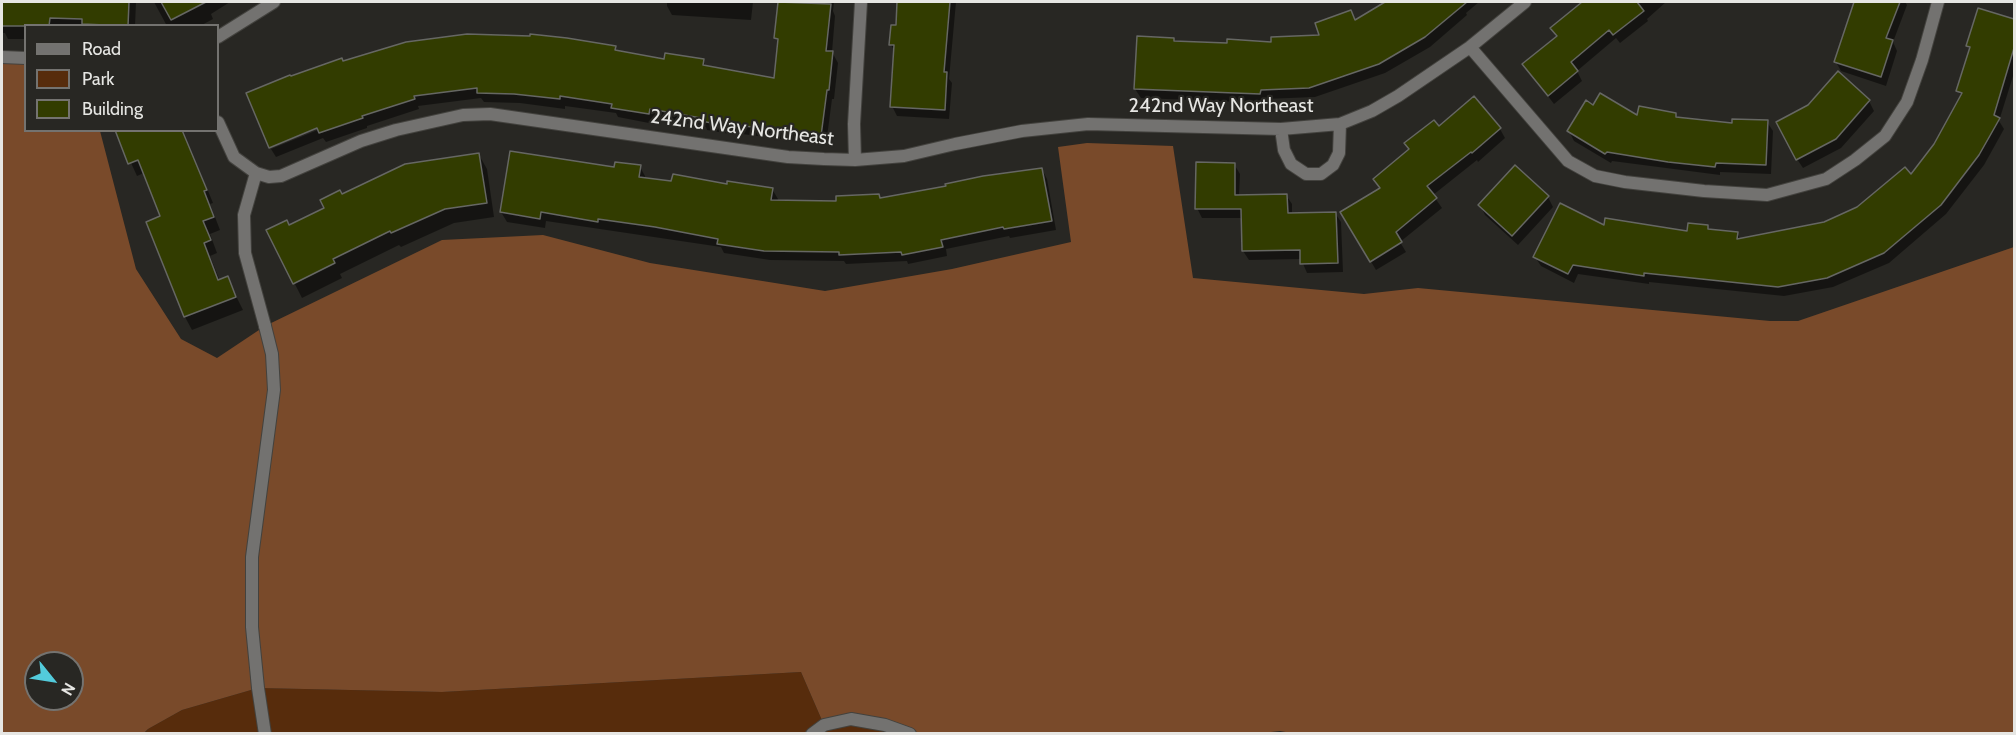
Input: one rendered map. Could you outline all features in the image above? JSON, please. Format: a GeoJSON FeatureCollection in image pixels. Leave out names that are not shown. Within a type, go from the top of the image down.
{"type":"FeatureCollection","features":[{"type":"Feature","properties":{"kind":"street"},"geometry":{"type":"LineString","coordinates":[[219,36],[274,2]]}},
{"type":"Feature","properties":{"kind":"street"},"geometry":{"type":"LineString","coordinates":[[855,160],[854,124],[861,2]]}},
{"type":"Feature","properties":{"kind":"street","name":"242nd Way Northeast"},"geometry":{"type":"LineString","coordinates":[[256,173],[269,177],[281,176],[362,141],[396,130],[463,115],[481,114],[788,157],[855,160],[904,156],[1022,131],[1088,124],[1281,129],[1340,124],[1372,111],[1398,96],[1470,47],[1525,2]]}},
{"type":"Feature","properties":{"kind":"street"},"geometry":{"type":"LineString","coordinates":[[1470,47],[1568,161],[1595,176],[1693,190],[1767,195],[1826,179],[1885,136],[1907,102],[1922,60],[1938,2]]}},
{"type":"Feature","properties":{"kind":"street"},"geometry":{"type":"LineString","coordinates":[[2,57],[24,58]]}},
{"type":"Feature","properties":{"kind":"street"},"geometry":{"type":"LineString","coordinates":[[219,124],[234,157],[256,173],[244,215],[245,253],[272,354],[274,390],[252,557],[252,627],[265,734]]}},
{"type":"Feature","properties":{"kind":"street"},"geometry":{"type":"LineString","coordinates":[[1281,129],[1284,150],[1291,164],[1306,174],[1321,174],[1333,165],[1339,153],[1340,124]]}},
{"type":"Feature","properties":{"kind":"street"},"geometry":{"type":"LineString","coordinates":[[812,734],[824,725],[850,719],[885,725],[909,734]]}},
{"type":"Feature","properties":{"kind":"green space"},"geometry":{"type":"Polygon","coordinates":[[[801,672],[824,725],[837,721],[893,727],[890,734],[144,734],[148,729],[182,710],[258,688],[442,692],[801,672]]]}},
{"type":"Feature","properties":{"kind":"shaded area"},"geometry":{"type":"Polygon","coordinates":[[[2,57],[24,58],[24,132],[100,132],[136,269],[181,339],[217,358],[265,326],[442,240],[543,235],[650,263],[825,291],[952,269],[1071,242],[1058,147],[1087,143],[1173,146],[1193,278],[1364,294],[1418,288],[1770,321],[1798,321],[2014,247],[2014,733],[1297,734],[1280,731],[1253,734],[909,733],[864,720],[824,725],[801,672],[442,692],[258,688],[182,710],[144,733],[2,734],[2,57]]]}},
{"type":"Feature","properties":{"kind":"building"},"geometry":{"type":"Polygon","coordinates":[[[2,2],[129,2],[128,24],[82,24],[82,19],[50,18],[49,24],[2,26],[2,2]]]}},
{"type":"Feature","properties":{"kind":"building"},"geometry":{"type":"Polygon","coordinates":[[[161,2],[206,2],[171,20],[161,2]]]}},
{"type":"Feature","properties":{"kind":"building"},"geometry":{"type":"Polygon","coordinates":[[[778,2],[831,4],[826,51],[833,51],[821,136],[737,125],[737,127],[650,109],[649,114],[611,108],[612,104],[560,96],[560,99],[477,93],[477,88],[414,96],[415,99],[362,116],[363,118],[319,133],[317,128],[269,148],[246,93],[290,75],[342,58],[343,61],[406,42],[467,34],[530,36],[530,34],[567,38],[616,46],[615,50],[664,59],[665,53],[704,59],[703,65],[774,78],[778,39],[774,38],[778,2]]]}},
{"type":"Feature","properties":{"kind":"building"},"geometry":{"type":"Polygon","coordinates":[[[897,2],[950,2],[944,72],[947,72],[945,110],[890,107],[894,45],[889,45],[891,25],[896,25],[897,2]]]}},
{"type":"Feature","properties":{"kind":"building"},"geometry":{"type":"Polygon","coordinates":[[[1385,2],[1467,2],[1425,37],[1379,64],[1309,88],[1261,90],[1260,94],[1134,89],[1137,36],[1174,38],[1174,41],[1227,43],[1227,39],[1271,42],[1271,37],[1319,35],[1315,23],[1351,10],[1355,20],[1385,2]]]}},
{"type":"Feature","properties":{"kind":"building"},"geometry":{"type":"Polygon","coordinates":[[[1582,2],[1637,2],[1644,11],[1613,35],[1609,30],[1571,62],[1578,71],[1548,96],[1522,64],[1557,36],[1550,28],[1582,2]]]}},
{"type":"Feature","properties":{"kind":"building"},"geometry":{"type":"Polygon","coordinates":[[[1854,2],[1900,2],[1886,38],[1893,40],[1881,77],[1834,62],[1854,2]]]}},
{"type":"Feature","properties":{"kind":"building"},"geometry":{"type":"Polygon","coordinates":[[[1978,8],[2014,19],[2014,48],[1994,115],[2000,118],[1979,155],[1941,205],[1884,253],[1827,278],[1778,287],[1644,273],[1644,276],[1573,265],[1568,274],[1533,257],[1560,203],[1604,225],[1605,218],[1687,231],[1688,223],[1708,225],[1708,229],[1738,232],[1737,239],[1824,222],[1857,207],[1905,167],[1911,174],[1934,144],[1962,93],[1956,91],[1970,47],[1966,46],[1978,8]]]}},
{"type":"Feature","properties":{"kind":"building"},"geometry":{"type":"Polygon","coordinates":[[[1838,71],[1870,100],[1836,139],[1796,160],[1776,122],[1808,105],[1838,71]]]}},
{"type":"Feature","properties":{"kind":"building"},"geometry":{"type":"Polygon","coordinates":[[[1600,93],[1637,115],[1639,106],[1676,113],[1676,117],[1732,123],[1732,119],[1768,120],[1766,165],[1716,163],[1715,167],[1607,152],[1605,154],[1567,131],[1586,100],[1593,105],[1600,93]]]}},
{"type":"Feature","properties":{"kind":"building"},"geometry":{"type":"Polygon","coordinates":[[[1474,96],[1501,128],[1427,186],[1437,198],[1396,232],[1402,242],[1370,262],[1340,212],[1380,188],[1373,179],[1409,149],[1404,143],[1434,120],[1439,126],[1474,96]]]}},
{"type":"Feature","properties":{"kind":"building"},"geometry":{"type":"Polygon","coordinates":[[[116,132],[183,132],[207,190],[204,191],[214,217],[203,221],[211,240],[204,243],[218,280],[228,276],[236,297],[184,317],[146,222],[160,216],[138,160],[128,164],[116,132]]]}},
{"type":"Feature","properties":{"kind":"building"},"geometry":{"type":"Polygon","coordinates":[[[510,151],[614,167],[615,162],[641,165],[639,177],[671,181],[673,174],[727,184],[727,181],[773,188],[771,200],[836,201],[836,196],[879,194],[880,198],[946,186],[945,184],[983,176],[1042,168],[1052,221],[1004,229],[1003,227],[941,240],[943,247],[902,255],[901,252],[839,255],[839,252],[764,251],[717,244],[718,239],[655,227],[598,219],[598,222],[541,212],[540,219],[500,212],[510,151]]]}},
{"type":"Feature","properties":{"kind":"building"},"geometry":{"type":"Polygon","coordinates":[[[479,153],[487,203],[445,209],[391,233],[390,231],[333,259],[335,263],[293,284],[266,230],[287,220],[289,225],[324,208],[320,200],[340,190],[342,194],[405,164],[479,153]]]}},
{"type":"Feature","properties":{"kind":"building"},"geometry":{"type":"Polygon","coordinates":[[[1196,162],[1235,163],[1235,195],[1287,194],[1288,213],[1336,212],[1338,263],[1300,264],[1300,250],[1242,251],[1241,209],[1195,209],[1196,162]]]}},
{"type":"Feature","properties":{"kind":"building"},"geometry":{"type":"Polygon","coordinates":[[[1515,165],[1549,196],[1512,236],[1478,205],[1515,165]]]}}]}
